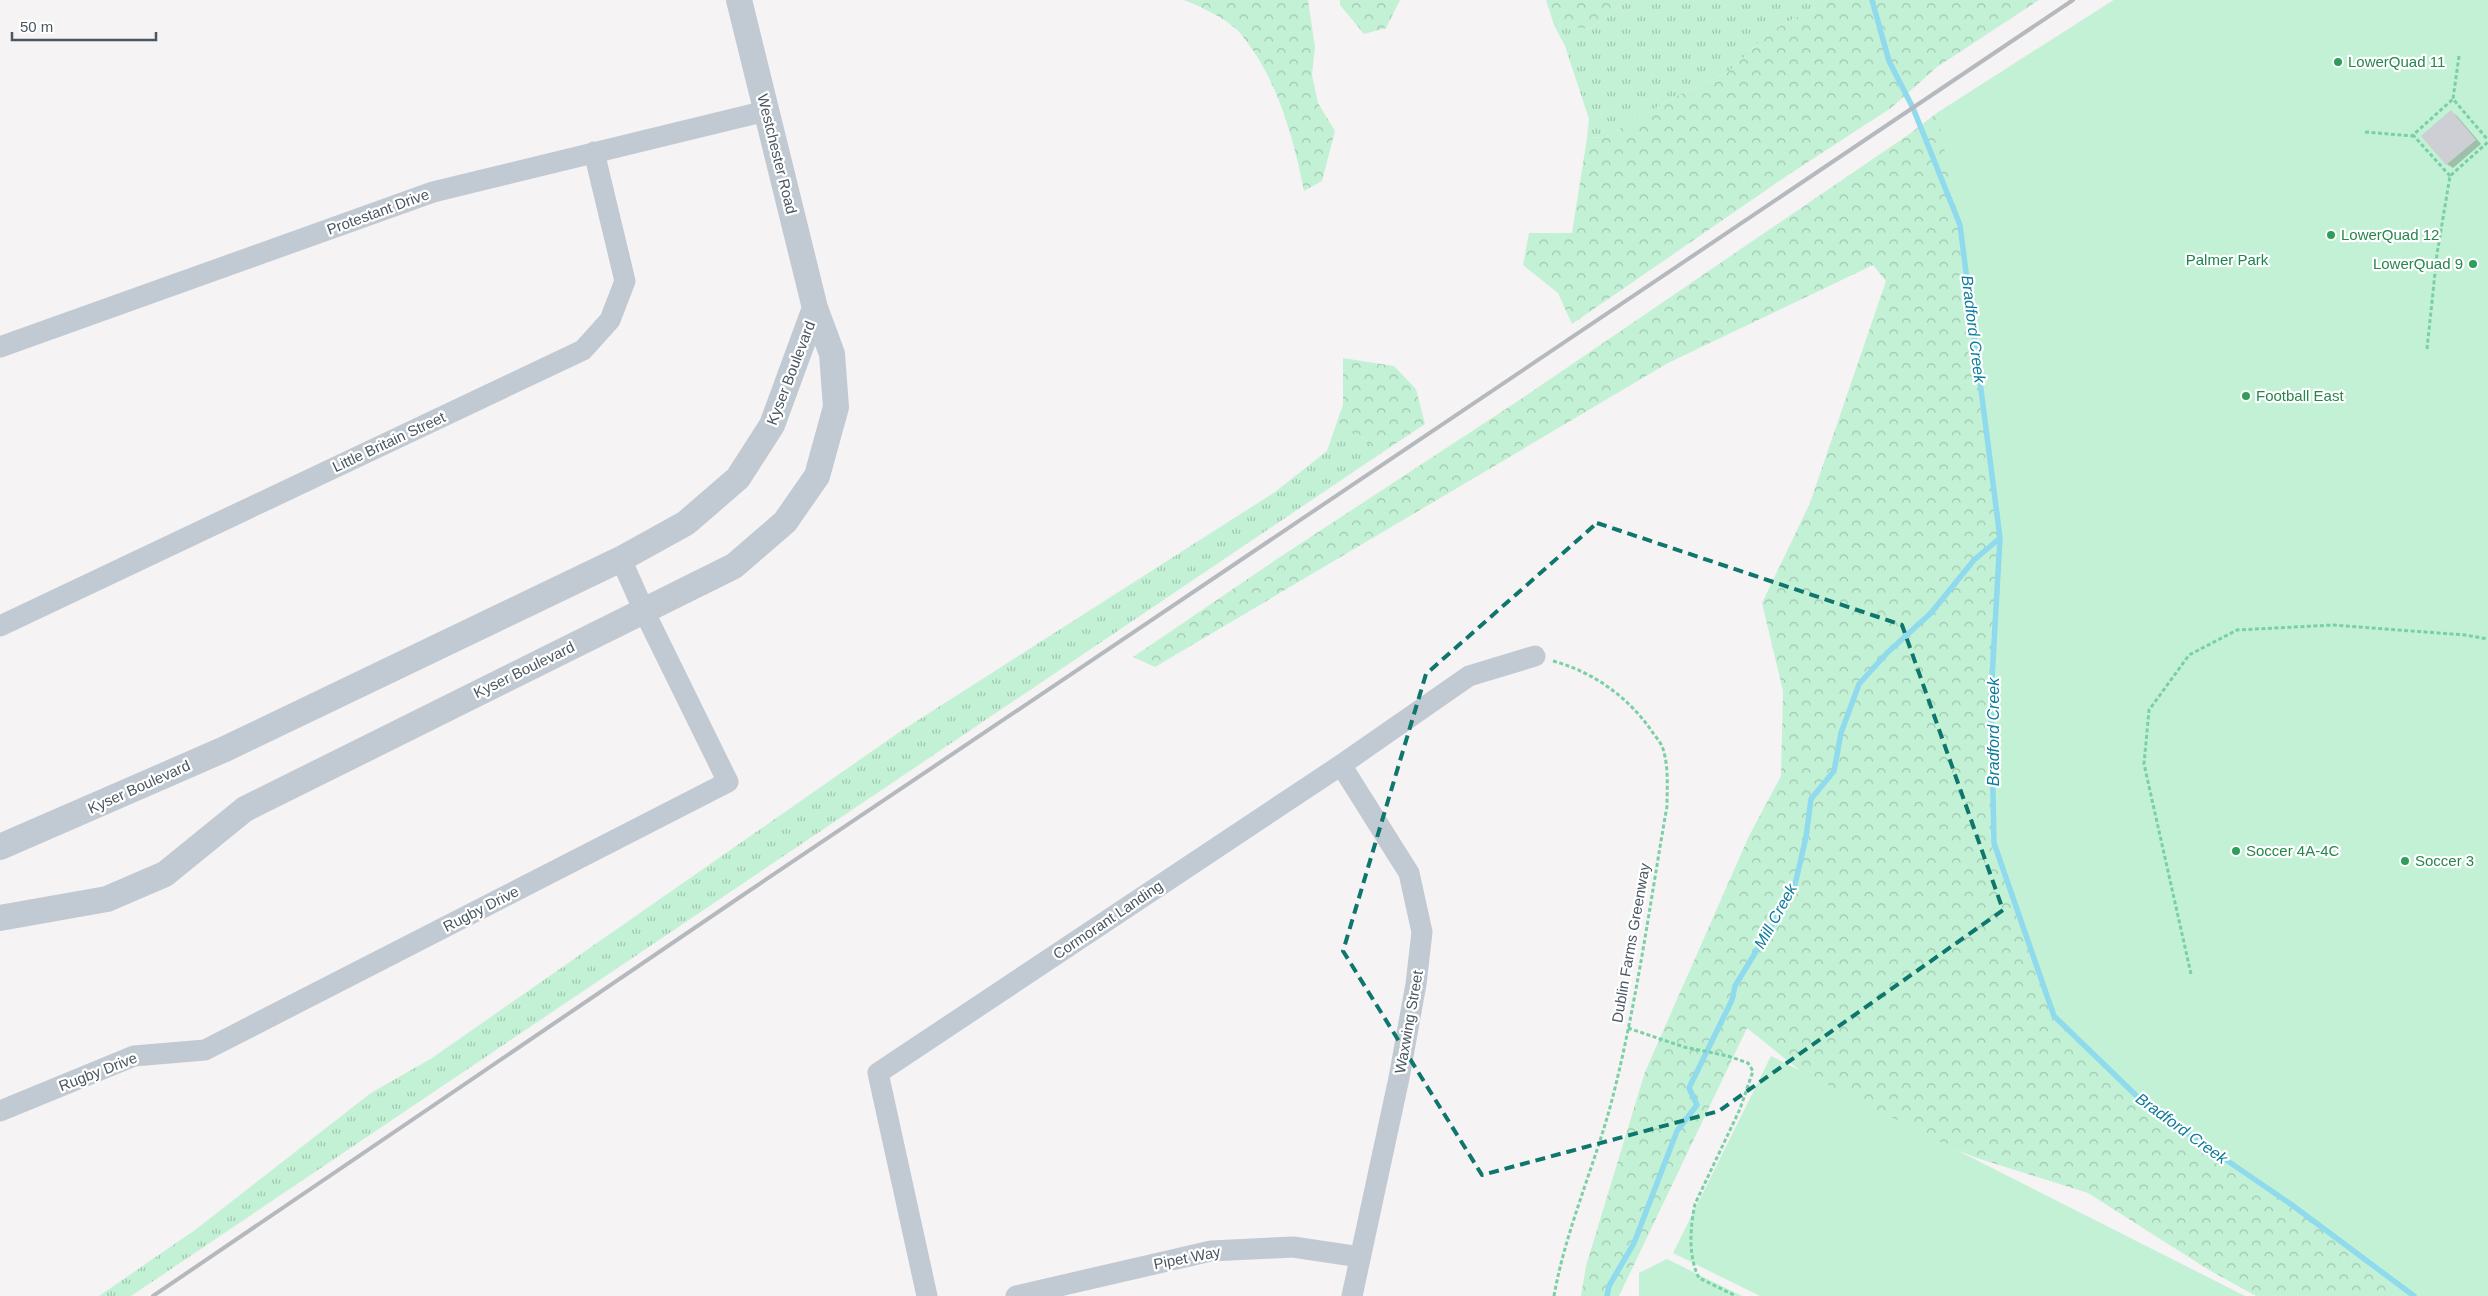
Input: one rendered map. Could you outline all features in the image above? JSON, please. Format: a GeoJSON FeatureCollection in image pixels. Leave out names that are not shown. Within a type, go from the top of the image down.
{"type":"FeatureCollection","features":[{"type":"Feature","properties":{"kind":"street","name":"Westchester Road"},"geometry":{"type":"LineString","coordinates":[[738,0],[815,308]]}},
{"type":"Feature","properties":{"kind":"street","name":"Protestant Drive"},"geometry":{"type":"LineString","coordinates":[[0,347],[433,192],[766,111]]}},
{"type":"Feature","properties":{"kind":"street","name":"Little Britain Street"},"geometry":{"type":"LineString","coordinates":[[0,626],[583,350],[610,320],[625,281],[594,152]]}},
{"type":"Feature","properties":{"kind":"street","name":"Kyser Boulevard"},"geometry":{"type":"LineString","coordinates":[[0,847],[225,749],[621,559],[686,523],[738,478],[772,425],[815,308]]}},
{"type":"Feature","properties":{"kind":"street","name":"Kyser Boulevard"},"geometry":{"type":"LineString","coordinates":[[0,918],[107,899],[165,874],[244,810],[734,566],[785,522],[817,476],[836,407],[832,354],[815,308]]}},
{"type":"Feature","properties":{"kind":"street","name":"Rugby Drive"},"geometry":{"type":"LineString","coordinates":[[0,1111],[134,1056],[205,1050],[728,782],[644,611],[621,559]]}},
{"type":"Feature","properties":{"kind":"street","name":"Cormorant Landing"},"geometry":{"type":"LineString","coordinates":[[927,1296],[878,1073],[1341,765],[1469,676],[1535,656]]}},
{"type":"Feature","properties":{"kind":"street","name":"Waxwing Street"},"geometry":{"type":"LineString","coordinates":[[1341,765],[1408,873],[1422,932],[1416,984],[1399,1078],[1352,1296]]}},
{"type":"Feature","properties":{"kind":"street","name":"Pipet Way"},"geometry":{"type":"LineString","coordinates":[[1016,1296],[1211,1251],[1293,1247],[1360,1257]]}},
{"type":"Feature","properties":{"kind":"path"},"geometry":{"type":"LineString","coordinates":[[2414,136],[2453,100],[2459,56]]}},
{"type":"Feature","properties":{"kind":"path"},"geometry":{"type":"LineString","coordinates":[[2427,349],[2437,254],[2450,176],[2488,141],[2453,100]]}},
{"type":"Feature","properties":{"kind":"path"},"geometry":{"type":"LineString","coordinates":[[2365,132],[2414,136],[2450,176]]}},
{"type":"Feature","properties":{"kind":"path"},"geometry":{"type":"LineString","coordinates":[[2191,974],[2144,764],[2149,710],[2189,656],[2237,630],[2333,625],[2465,634],[2488,639]]}},
{"type":"Feature","properties":{"kind":"path","name":"Dublin Farms Greenway"},"geometry":{"type":"LineString","coordinates":[[1535,656],[1576,667],[1604,683],[1639,712],[1661,744],[1667,769],[1667,806],[1628,1028],[1606,1120],[1572,1227],[1554,1296]]}},
{"type":"Feature","properties":{"kind":"path"},"geometry":{"type":"LineString","coordinates":[[1628,1028],[1684,1047],[1728,1056],[1748,1063],[1753,1071],[1740,1109],[1696,1204],[1692,1220],[1692,1257],[1699,1278],[1736,1296]]}},
{"type":"Feature","properties":{"kind":"highlighted area"},"geometry":{"type":"Polygon","coordinates":[[[1597,523],[1902,625],[2003,910],[1719,1111],[1482,1175],[1343,951],[1426,674],[1597,523]]]}},
{"type":"Feature","properties":{"kind":"green space"},"geometry":{"type":"Polygon","coordinates":[[[1184,0],[1308,0],[1315,47],[1312,75],[1318,103],[1335,131],[1322,181],[1304,191],[1295,149],[1282,108],[1274,88],[1253,50],[1240,33],[1222,18],[1184,0]]]}},
{"type":"Feature","properties":{"kind":"green space"},"geometry":{"type":"Polygon","coordinates":[[[1340,0],[1400,0],[1386,28],[1364,34],[1340,5],[1340,0]]]}},
{"type":"Feature","properties":{"kind":"green space"},"geometry":{"type":"Polygon","coordinates":[[[1546,0],[1628,0],[1590,29],[1554,25],[1546,0]]]}},
{"type":"Feature","properties":{"kind":"green space"},"geometry":{"type":"Polygon","coordinates":[[[1628,0],[1828,0],[1771,31],[1728,72],[1675,97],[1605,137],[1587,138],[1589,119],[1565,46],[1554,25],[1590,29],[1628,0]]]}},
{"type":"Feature","properties":{"kind":"green space"},"geometry":{"type":"Polygon","coordinates":[[[1828,0],[2039,0],[1937,67],[1891,108],[1788,175],[1572,324],[1558,293],[1523,265],[1529,233],[1572,233],[1587,138],[1605,137],[1675,97],[1728,72],[1771,31],[1828,0]]]}},
{"type":"Feature","properties":{"kind":"green space"},"geometry":{"type":"Polygon","coordinates":[[[2114,0],[2488,1296],[2256,1296],[2209,1270],[2088,1193],[1977,1158],[1844,1106],[1747,1028],[1619,1296],[1581,1296],[1586,1266],[1645,1072],[1749,836],[1781,776],[1783,691],[1762,603],[1810,503],[1886,281],[1873,265],[1668,363],[1155,667],[1133,657],[1277,559],[1521,399],[1908,135],[1937,113],[2114,0]]]}},
{"type":"Feature","properties":{"kind":"green space","name":"Palmer Park"},"geometry":{"type":"Polygon","coordinates":[[[2114,0],[2488,0],[2488,1296],[2414,1296],[2292,1205],[2146,1105],[2054,1016],[1994,843],[1991,696],[2000,538],[1960,225],[1937,113],[2114,0]]]}},
{"type":"Feature","properties":{"kind":"green space"},"geometry":{"type":"Polygon","coordinates":[[[1343,358],[1394,366],[1416,389],[1425,424],[1380,454],[1361,436],[1337,422],[1343,405],[1343,358]]]}},
{"type":"Feature","properties":{"kind":"green space"},"geometry":{"type":"Polygon","coordinates":[[[1337,422],[1361,436],[1380,454],[131,1296],[99,1296],[195,1230],[371,1093],[432,1058],[901,731],[1275,492],[1327,451],[1337,422]]]}},
{"type":"Feature","properties":{"kind":"green space"},"geometry":{"type":"Polygon","coordinates":[[[1771,1056],[2245,1296],[1760,1296],[1673,1253],[1771,1056]]]}},
{"type":"Feature","properties":{"kind":"green space"},"geometry":{"type":"Polygon","coordinates":[[[1667,1259],[1742,1296],[1639,1296],[1639,1273],[1667,1259]]]}},
{"type":"Feature","properties":{"kind":"building"},"geometry":{"type":"Polygon","coordinates":[[[2451,110],[2476,140],[2446,165],[2421,136],[2451,110]]]}},
{"type":"Feature","properties":{"kind":"waterway","name":"Bradford Creek"},"geometry":{"type":"LineString","coordinates":[[1872,0],[1889,61],[1913,108],[1960,225],[2000,538],[1991,696],[1994,843],[2054,1016],[2146,1105],[2292,1205],[2414,1296]]}},
{"type":"Feature","properties":{"kind":"waterway","name":"Mill Creek"},"geometry":{"type":"LineString","coordinates":[[1607,1296],[1609,1286],[1634,1243],[1677,1131],[1697,1105],[1689,1088],[1732,1000],[1735,986],[1794,889],[1806,837],[1811,799],[1834,771],[1841,733],[1859,684],[1887,653],[1931,613],[1974,560],[2000,538]]}},
{"type":"Feature","properties":{"kind":"railway"},"geometry":{"type":"LineString","coordinates":[[153,1296],[743,895],[2073,0]]}},
{"type":"Feature","properties":{"kind":"place","name":"LowerQuad 11"},"geometry":{"type":"Point","coordinates":[2338,62]}},
{"type":"Feature","properties":{"kind":"place","name":"LowerQuad 12"},"geometry":{"type":"Point","coordinates":[2331,235]}},
{"type":"Feature","properties":{"kind":"place","name":"LowerQuad 9"},"geometry":{"type":"Point","coordinates":[2473,264]}},
{"type":"Feature","properties":{"kind":"place","name":"Football East"},"geometry":{"type":"Point","coordinates":[2246,396]}},
{"type":"Feature","properties":{"kind":"place","name":"Soccer 4A-4C"},"geometry":{"type":"Point","coordinates":[2236,851]}},
{"type":"Feature","properties":{"kind":"place","name":"Soccer 3"},"geometry":{"type":"Point","coordinates":[2405,861]}}]}
